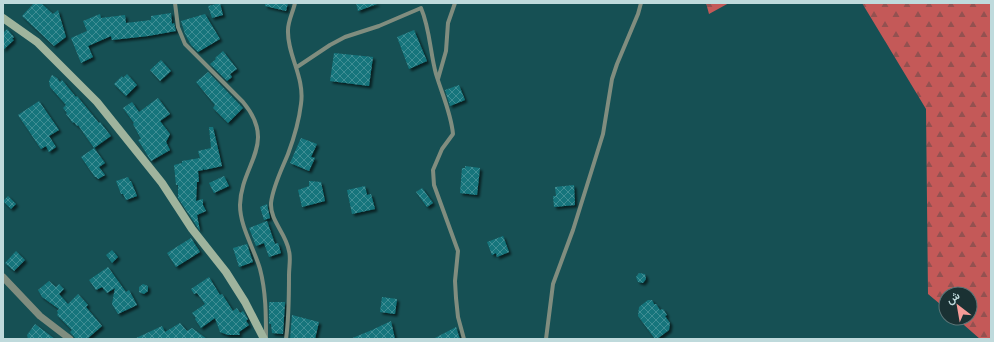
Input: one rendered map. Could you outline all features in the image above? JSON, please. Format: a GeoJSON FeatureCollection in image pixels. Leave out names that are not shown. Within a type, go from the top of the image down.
{"type":"FeatureCollection","features":[{"type":"Feature","properties":{"kind":"main road"},"geometry":{"type":"LineString","coordinates":[[3,18],[37,42],[97,102],[162,183],[192,229],[226,272],[245,302],[265,339]]}},
{"type":"Feature","properties":{"kind":"street"},"geometry":{"type":"LineString","coordinates":[[175,3],[178,27],[186,44],[250,110],[257,127],[257,146],[254,159],[243,188],[240,206],[243,220],[263,281],[265,295],[265,339]]}},
{"type":"Feature","properties":{"kind":"street"},"geometry":{"type":"LineString","coordinates":[[286,339],[290,252],[272,212],[272,202],[279,176],[289,152],[299,118],[302,93],[288,29],[295,3]]}},
{"type":"Feature","properties":{"kind":"street"},"geometry":{"type":"LineString","coordinates":[[438,80],[446,51],[448,23],[455,3]]}},
{"type":"Feature","properties":{"kind":"street"},"geometry":{"type":"LineString","coordinates":[[546,339],[553,284],[582,204],[594,163],[602,134],[612,79],[641,3]]}},
{"type":"Feature","properties":{"kind":"street"},"geometry":{"type":"LineString","coordinates":[[297,66],[330,45],[421,8],[426,19],[438,80],[452,120],[453,134],[442,150],[433,170],[434,185],[458,251],[455,281],[456,298],[458,317],[464,339]]}},
{"type":"Feature","properties":{"kind":"street"},"geometry":{"type":"LineString","coordinates":[[3,277],[40,316],[70,339]]}},
{"type":"Feature","properties":{"kind":"green space"},"geometry":{"type":"Polygon","coordinates":[[[706,3],[729,3],[709,14],[706,3]]]}},
{"type":"Feature","properties":{"kind":"green space"},"geometry":{"type":"Polygon","coordinates":[[[862,3],[991,3],[991,339],[980,339],[965,326],[978,326],[978,286],[938,286],[938,302],[928,294],[926,109],[862,3]]]}},
{"type":"Feature","properties":{"kind":"building"},"geometry":{"type":"Polygon","coordinates":[[[34,3],[41,3],[53,14],[58,10],[66,37],[54,46],[22,16],[34,3]]]}},
{"type":"Feature","properties":{"kind":"building"},"geometry":{"type":"Polygon","coordinates":[[[220,3],[223,15],[212,18],[208,6],[220,3]]]}},
{"type":"Feature","properties":{"kind":"building"},"geometry":{"type":"Polygon","coordinates":[[[265,3],[288,3],[286,11],[265,6],[265,3]]]}},
{"type":"Feature","properties":{"kind":"building"},"geometry":{"type":"Polygon","coordinates":[[[356,3],[377,3],[377,4],[358,11],[356,3]]]}},
{"type":"Feature","properties":{"kind":"building"},"geometry":{"type":"Polygon","coordinates":[[[171,13],[172,24],[174,23],[176,31],[112,40],[111,36],[88,46],[93,57],[81,63],[71,38],[87,31],[83,21],[100,14],[101,18],[125,15],[126,23],[151,20],[151,16],[171,13]]]}},
{"type":"Feature","properties":{"kind":"building"},"geometry":{"type":"Polygon","coordinates":[[[205,14],[220,39],[198,52],[191,45],[185,34],[181,21],[205,14]]]}},
{"type":"Feature","properties":{"kind":"building"},"geometry":{"type":"Polygon","coordinates":[[[7,29],[14,37],[12,39],[14,40],[3,50],[3,33],[7,29]]]}},
{"type":"Feature","properties":{"kind":"building"},"geometry":{"type":"Polygon","coordinates":[[[414,30],[427,61],[409,69],[397,37],[414,30]]]}},
{"type":"Feature","properties":{"kind":"building"},"geometry":{"type":"Polygon","coordinates":[[[223,51],[237,69],[230,74],[232,77],[227,81],[210,64],[223,51]]]}},
{"type":"Feature","properties":{"kind":"building"},"geometry":{"type":"Polygon","coordinates":[[[334,53],[373,57],[369,86],[330,81],[334,53]]]}},
{"type":"Feature","properties":{"kind":"building"},"geometry":{"type":"Polygon","coordinates":[[[161,60],[171,71],[160,81],[150,70],[161,60]]]}},
{"type":"Feature","properties":{"kind":"building"},"geometry":{"type":"Polygon","coordinates":[[[208,72],[243,108],[228,123],[213,108],[215,105],[196,82],[208,72]]]}},
{"type":"Feature","properties":{"kind":"building"},"geometry":{"type":"Polygon","coordinates":[[[127,74],[137,85],[126,96],[114,84],[122,76],[123,78],[127,74]]]}},
{"type":"Feature","properties":{"kind":"building"},"geometry":{"type":"Polygon","coordinates":[[[52,75],[60,82],[62,80],[111,136],[94,148],[78,125],[77,126],[74,122],[73,123],[66,114],[67,113],[63,108],[66,105],[50,87],[49,81],[52,75]]]}},
{"type":"Feature","properties":{"kind":"building"},"geometry":{"type":"Polygon","coordinates":[[[459,85],[465,100],[450,106],[445,90],[459,85]]]}},
{"type":"Feature","properties":{"kind":"building"},"geometry":{"type":"Polygon","coordinates":[[[158,98],[170,114],[160,121],[170,134],[166,142],[170,150],[151,161],[138,140],[141,139],[133,124],[134,123],[123,108],[132,102],[139,112],[158,98]]]}},
{"type":"Feature","properties":{"kind":"building"},"geometry":{"type":"Polygon","coordinates":[[[39,101],[59,130],[49,136],[56,147],[49,152],[46,146],[41,149],[18,115],[39,101]]]}},
{"type":"Feature","properties":{"kind":"building"},"geometry":{"type":"Polygon","coordinates":[[[209,127],[213,127],[222,166],[204,170],[203,168],[203,170],[198,171],[199,182],[197,182],[196,201],[203,199],[203,205],[206,211],[197,215],[200,231],[178,198],[178,185],[176,185],[174,165],[182,163],[182,161],[200,158],[198,151],[211,148],[209,127]]]}},
{"type":"Feature","properties":{"kind":"building"},"geometry":{"type":"Polygon","coordinates":[[[301,138],[317,144],[311,157],[315,158],[309,171],[290,163],[301,138]]]}},
{"type":"Feature","properties":{"kind":"building"},"geometry":{"type":"Polygon","coordinates":[[[94,148],[105,163],[99,167],[105,175],[98,179],[81,157],[94,148]]]}},
{"type":"Feature","properties":{"kind":"building"},"geometry":{"type":"Polygon","coordinates":[[[465,166],[480,168],[477,195],[460,193],[462,168],[465,168],[465,166]]]}},
{"type":"Feature","properties":{"kind":"building"},"geometry":{"type":"Polygon","coordinates":[[[224,176],[229,186],[214,193],[209,183],[224,176]]]}},
{"type":"Feature","properties":{"kind":"building"},"geometry":{"type":"Polygon","coordinates":[[[128,177],[137,196],[126,200],[123,194],[121,194],[116,181],[128,177]]]}},
{"type":"Feature","properties":{"kind":"building"},"geometry":{"type":"Polygon","coordinates":[[[309,181],[321,182],[325,201],[302,207],[298,190],[309,186],[309,181]]]}},
{"type":"Feature","properties":{"kind":"building"},"geometry":{"type":"Polygon","coordinates":[[[574,185],[575,205],[554,207],[553,196],[556,196],[555,187],[574,185]]]}},
{"type":"Feature","properties":{"kind":"building"},"geometry":{"type":"Polygon","coordinates":[[[365,186],[367,195],[371,194],[375,209],[352,214],[347,190],[365,186]]]}},
{"type":"Feature","properties":{"kind":"building"},"geometry":{"type":"Polygon","coordinates":[[[422,188],[433,203],[427,207],[416,192],[422,188]]]}},
{"type":"Feature","properties":{"kind":"building"},"geometry":{"type":"Polygon","coordinates":[[[8,196],[16,204],[11,209],[3,201],[8,196]]]}},
{"type":"Feature","properties":{"kind":"building"},"geometry":{"type":"Polygon","coordinates":[[[267,204],[270,218],[264,220],[260,207],[267,204]]]}},
{"type":"Feature","properties":{"kind":"building"},"geometry":{"type":"Polygon","coordinates":[[[267,221],[275,244],[278,243],[281,253],[269,257],[264,243],[256,246],[249,228],[267,221]]]}},
{"type":"Feature","properties":{"kind":"building"},"geometry":{"type":"Polygon","coordinates":[[[503,236],[509,252],[497,257],[496,253],[492,255],[487,242],[503,236]]]}},
{"type":"Feature","properties":{"kind":"building"},"geometry":{"type":"Polygon","coordinates":[[[191,238],[200,252],[176,267],[167,253],[191,238]]]}},
{"type":"Feature","properties":{"kind":"building"},"geometry":{"type":"Polygon","coordinates":[[[247,244],[253,262],[239,267],[233,248],[247,244]]]}},
{"type":"Feature","properties":{"kind":"building"},"geometry":{"type":"Polygon","coordinates":[[[112,250],[118,257],[112,263],[106,255],[112,250]]]}},
{"type":"Feature","properties":{"kind":"building"},"geometry":{"type":"Polygon","coordinates":[[[16,251],[25,260],[14,271],[5,263],[16,251]]]}},
{"type":"Feature","properties":{"kind":"building"},"geometry":{"type":"Polygon","coordinates":[[[108,267],[126,292],[129,290],[137,305],[118,314],[112,304],[115,288],[107,293],[102,287],[96,290],[89,280],[108,267]]]}},
{"type":"Feature","properties":{"kind":"building"},"geometry":{"type":"Polygon","coordinates":[[[639,273],[645,274],[646,279],[643,283],[638,282],[636,277],[639,273]]]}},
{"type":"Feature","properties":{"kind":"building"},"geometry":{"type":"Polygon","coordinates":[[[209,277],[220,295],[222,294],[233,311],[237,308],[240,313],[243,311],[248,319],[246,321],[249,325],[239,332],[240,335],[228,335],[220,332],[215,318],[201,328],[195,319],[196,318],[192,313],[205,304],[197,293],[194,294],[191,289],[209,277]]]}},
{"type":"Feature","properties":{"kind":"building"},"geometry":{"type":"Polygon","coordinates":[[[49,281],[56,287],[59,284],[64,289],[59,294],[68,304],[78,294],[88,305],[86,307],[102,326],[87,339],[76,339],[70,332],[72,330],[57,315],[57,311],[59,309],[42,297],[38,290],[49,281]]]}},
{"type":"Feature","properties":{"kind":"building"},"geometry":{"type":"Polygon","coordinates":[[[143,284],[148,286],[148,291],[144,294],[139,292],[139,287],[143,284]]]}},
{"type":"Feature","properties":{"kind":"building"},"geometry":{"type":"Polygon","coordinates":[[[382,297],[397,299],[395,314],[380,312],[382,297]]]}},
{"type":"Feature","properties":{"kind":"building"},"geometry":{"type":"Polygon","coordinates":[[[648,300],[652,300],[660,310],[663,309],[667,315],[665,316],[670,323],[669,330],[657,339],[655,339],[638,316],[639,307],[648,300]]]}},
{"type":"Feature","properties":{"kind":"building"},"geometry":{"type":"Polygon","coordinates":[[[269,302],[285,302],[283,334],[272,333],[271,324],[269,324],[269,302]]]}},
{"type":"Feature","properties":{"kind":"building"},"geometry":{"type":"Polygon","coordinates":[[[292,315],[319,322],[315,339],[290,339],[292,315]]]}},
{"type":"Feature","properties":{"kind":"building"},"geometry":{"type":"Polygon","coordinates":[[[391,321],[395,339],[350,339],[372,330],[391,321]]]}},
{"type":"Feature","properties":{"kind":"building"},"geometry":{"type":"Polygon","coordinates":[[[180,323],[187,331],[192,328],[207,339],[134,339],[162,326],[165,332],[180,323]]]}},
{"type":"Feature","properties":{"kind":"building"},"geometry":{"type":"Polygon","coordinates":[[[35,324],[55,339],[28,339],[27,335],[35,324]]]}},
{"type":"Feature","properties":{"kind":"building"},"geometry":{"type":"Polygon","coordinates":[[[456,327],[460,339],[433,339],[456,327]]]}}]}
